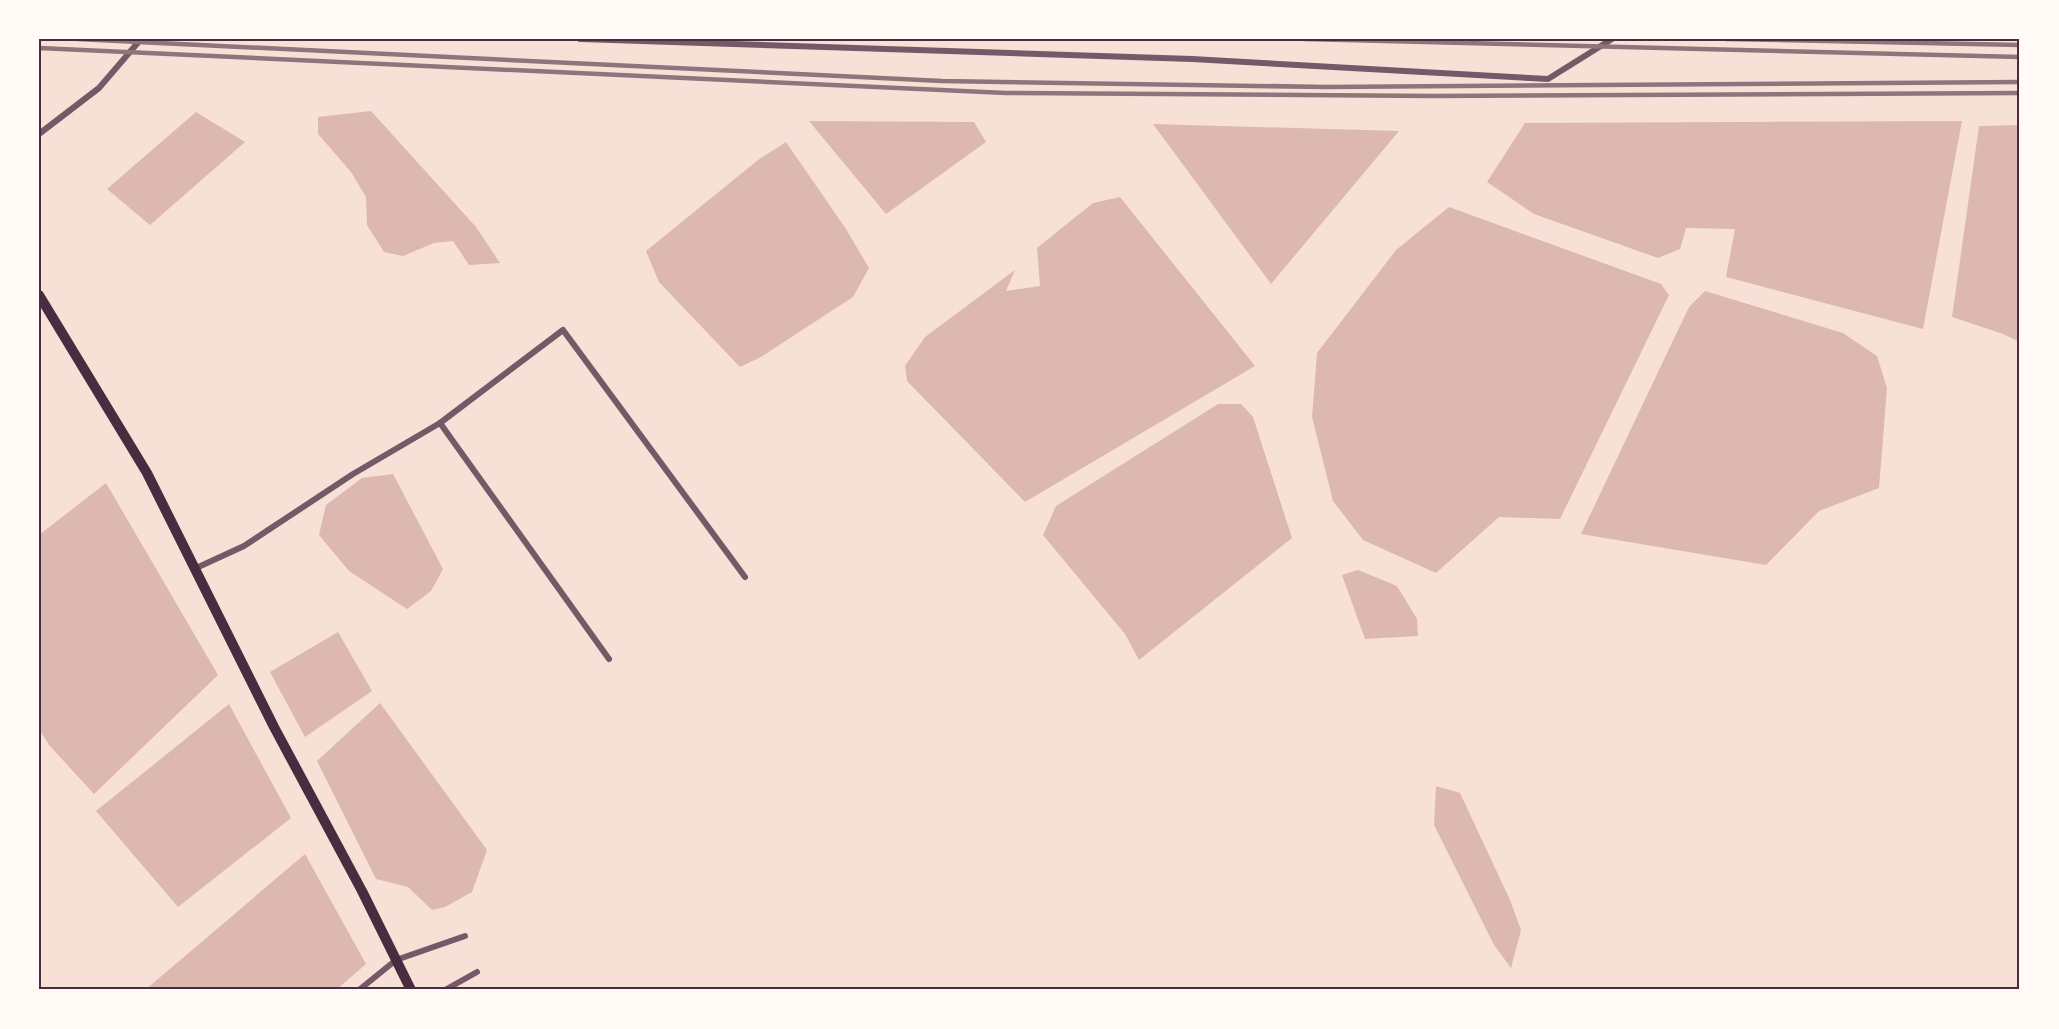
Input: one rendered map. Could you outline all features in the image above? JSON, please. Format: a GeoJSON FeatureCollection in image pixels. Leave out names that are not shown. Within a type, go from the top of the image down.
{"type":"FeatureCollection","features":[{"type":"Feature","properties":{"kind":"main road"},"geometry":{"type":"LineString","coordinates":[[39,295],[147,473],[274,727],[362,891],[411,990]]}},
{"type":"Feature","properties":{"kind":"street"},"geometry":{"type":"LineString","coordinates":[[39,134],[99,88],[141,39]]}},
{"type":"Feature","properties":{"kind":"street"},"geometry":{"type":"LineString","coordinates":[[580,39],[1192,59],[1548,79],[1612,39]]}},
{"type":"Feature","properties":{"kind":"street"},"geometry":{"type":"LineString","coordinates":[[194,568],[244,546],[353,474],[440,423],[563,330],[745,577]]}},
{"type":"Feature","properties":{"kind":"street"},"geometry":{"type":"LineString","coordinates":[[440,423],[609,659]]}},
{"type":"Feature","properties":{"kind":"street"},"geometry":{"type":"LineString","coordinates":[[359,990],[396,960],[465,936]]}},
{"type":"Feature","properties":{"kind":"street"},"geometry":{"type":"LineString","coordinates":[[446,990],[477,972]]}},
{"type":"Feature","properties":{"kind":"shaded area"},"geometry":{"type":"Polygon","coordinates":[[[371,111],[476,227],[500,263],[469,265],[453,241],[434,243],[403,256],[384,252],[367,225],[366,197],[351,172],[318,134],[318,117],[371,111]]]}},
{"type":"Feature","properties":{"kind":"shaded area"},"geometry":{"type":"Polygon","coordinates":[[[196,112],[245,142],[150,225],[107,189],[196,112]]]}},
{"type":"Feature","properties":{"kind":"shaded area"},"geometry":{"type":"Polygon","coordinates":[[[809,121],[974,122],[986,142],[886,214],[809,121]]]}},
{"type":"Feature","properties":{"kind":"shaded area"},"geometry":{"type":"Polygon","coordinates":[[[1962,121],[1923,329],[1726,277],[1735,229],[1686,228],[1680,249],[1658,258],[1534,214],[1487,182],[1525,123],[1962,121]]]}},
{"type":"Feature","properties":{"kind":"shaded area"},"geometry":{"type":"Polygon","coordinates":[[[1153,124],[1399,131],[1271,284],[1153,124]]]}},
{"type":"Feature","properties":{"kind":"shaded area"},"geometry":{"type":"Polygon","coordinates":[[[2020,125],[2020,342],[1952,317],[1979,126],[2020,125]]]}},
{"type":"Feature","properties":{"kind":"shaded area"},"geometry":{"type":"Polygon","coordinates":[[[786,142],[846,229],[869,268],[853,297],[761,357],[740,367],[659,282],[646,251],[758,160],[786,142]]]}},
{"type":"Feature","properties":{"kind":"shaded area"},"geometry":{"type":"Polygon","coordinates":[[[1120,197],[1255,366],[1025,502],[907,381],[905,366],[925,337],[1015,270],[1006,291],[1040,286],[1037,248],[1093,203],[1120,197]]]}},
{"type":"Feature","properties":{"kind":"shaded area"},"geometry":{"type":"Polygon","coordinates":[[[1449,207],[1661,284],[1669,295],[1560,519],[1499,517],[1436,573],[1363,540],[1333,501],[1312,417],[1317,353],[1396,250],[1449,207]]]}},
{"type":"Feature","properties":{"kind":"shaded area"},"geometry":{"type":"Polygon","coordinates":[[[1705,291],[1843,333],[1877,356],[1887,388],[1879,488],[1819,511],[1766,565],[1581,534],[1689,307],[1705,291]]]}},
{"type":"Feature","properties":{"kind":"shaded area"},"geometry":{"type":"Polygon","coordinates":[[[1218,404],[1241,404],[1253,417],[1292,538],[1139,660],[1125,634],[1043,535],[1056,506],[1218,404]]]}},
{"type":"Feature","properties":{"kind":"shaded area"},"geometry":{"type":"Polygon","coordinates":[[[393,474],[443,569],[431,591],[407,609],[349,571],[319,535],[326,505],[362,478],[393,474]]]}},
{"type":"Feature","properties":{"kind":"shaded area"},"geometry":{"type":"Polygon","coordinates":[[[106,483],[218,675],[94,794],[49,745],[39,729],[39,535],[106,483]]]}},
{"type":"Feature","properties":{"kind":"shaded area"},"geometry":{"type":"Polygon","coordinates":[[[1358,570],[1397,586],[1417,619],[1418,636],[1365,639],[1342,575],[1358,570]]]}},
{"type":"Feature","properties":{"kind":"shaded area"},"geometry":{"type":"Polygon","coordinates":[[[338,632],[372,691],[305,737],[270,672],[338,632]]]}},
{"type":"Feature","properties":{"kind":"shaded area"},"geometry":{"type":"Polygon","coordinates":[[[380,703],[487,850],[472,892],[445,907],[432,910],[408,887],[376,879],[317,761],[380,703]]]}},
{"type":"Feature","properties":{"kind":"shaded area"},"geometry":{"type":"Polygon","coordinates":[[[229,704],[291,818],[178,907],[96,811],[229,704]]]}},
{"type":"Feature","properties":{"kind":"shaded area"},"geometry":{"type":"Polygon","coordinates":[[[1436,786],[1460,793],[1510,900],[1521,930],[1511,968],[1494,945],[1434,825],[1436,786]]]}},
{"type":"Feature","properties":{"kind":"shaded area"},"geometry":{"type":"Polygon","coordinates":[[[305,854],[366,964],[336,990],[145,990],[305,854]]]}},
{"type":"Feature","properties":{"kind":"railway"},"geometry":{"type":"LineString","coordinates":[[77,39],[942,81],[1326,87],[2020,82]]}},
{"type":"Feature","properties":{"kind":"railway"},"geometry":{"type":"LineString","coordinates":[[1304,39],[2020,57]]}},
{"type":"Feature","properties":{"kind":"railway"},"geometry":{"type":"LineString","coordinates":[[1726,39],[2020,45]]}},
{"type":"Feature","properties":{"kind":"railway"},"geometry":{"type":"LineString","coordinates":[[39,48],[1006,93],[1433,96],[2020,93]]}}]}
